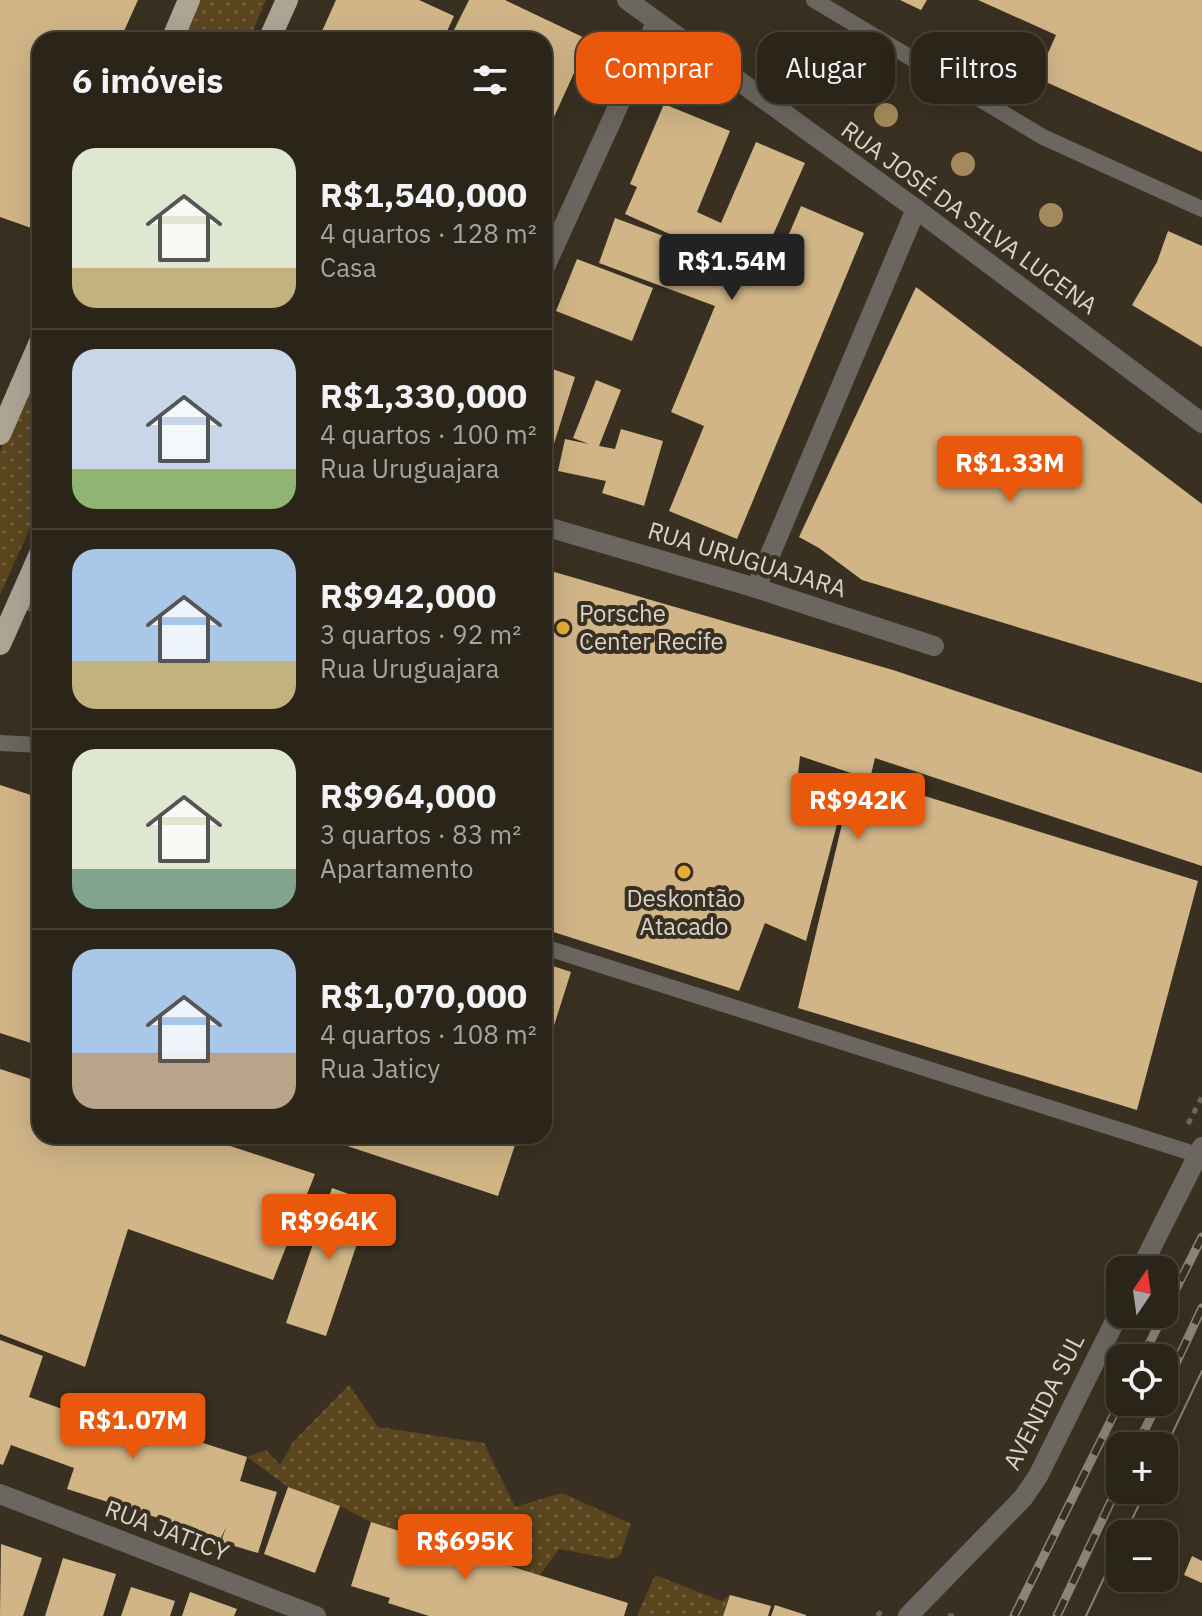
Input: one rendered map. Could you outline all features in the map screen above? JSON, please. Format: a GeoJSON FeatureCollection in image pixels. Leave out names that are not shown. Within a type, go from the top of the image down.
{"type":"FeatureCollection","features":[{"type":"Feature","properties":{"kind":"highway"},"geometry":{"type":"LineString","coordinates":[[175,32],[189,0]]}},
{"type":"Feature","properties":{"kind":"highway"},"geometry":{"type":"LineString","coordinates":[[273,32],[287,0]]}},
{"type":"Feature","properties":{"kind":"highway"},"geometry":{"type":"LineString","coordinates":[[0,433],[32,360]]}},
{"type":"Feature","properties":{"kind":"highway"},"geometry":{"type":"LineString","coordinates":[[0,644],[30,603]]}},
{"type":"Feature","properties":{"kind":"street","name":"RUA JOSÉ DA SILVA LUCENA"},"geometry":{"type":"LineString","coordinates":[[627,0],[916,209],[1202,423]]}},
{"type":"Feature","properties":{"kind":"street"},"geometry":{"type":"LineString","coordinates":[[552,251],[656,23]]}},
{"type":"Feature","properties":{"kind":"street"},"geometry":{"type":"LineString","coordinates":[[756,588],[916,209]]}},
{"type":"Feature","properties":{"kind":"street","name":"RUA URUGUAJARA"},"geometry":{"type":"LineString","coordinates":[[552,528],[756,588],[934,646]]}},
{"type":"Feature","properties":{"kind":"street"},"geometry":{"type":"LineString","coordinates":[[1147,1256],[1200,1151]]}},
{"type":"Feature","properties":{"kind":"street","name":"AVENIDA SUL"},"geometry":{"type":"LineString","coordinates":[[908,1616],[1023,1498],[1038,1476],[1112,1328]]}},
{"type":"Feature","properties":{"kind":"street","name":"RUA JATICY"},"geometry":{"type":"LineString","coordinates":[[0,1494],[267,1607],[316,1616]]}},
{"type":"Feature","properties":{"kind":"lane"},"geometry":{"type":"LineString","coordinates":[[814,0],[1043,137],[1202,209]]}},
{"type":"Feature","properties":{"kind":"lane"},"geometry":{"type":"LineString","coordinates":[[0,743],[32,745]]}},
{"type":"Feature","properties":{"kind":"lane"},"geometry":{"type":"LineString","coordinates":[[552,949],[1200,1151]]}},
{"type":"Feature","properties":{"kind":"path"},"geometry":{"type":"LineString","coordinates":[[1188,1125],[1202,1097]]}},
{"type":"Feature","properties":{"kind":"path"},"geometry":{"type":"LineString","coordinates":[[877,1616],[891,1601]]}},
{"type":"Feature","properties":{"kind":"path"},"geometry":{"type":"LineString","coordinates":[[948,1616],[957,1616]]}},
{"type":"Feature","properties":{"kind":"shaded area"},"geometry":{"type":"Polygon","coordinates":[[[201,0],[266,0],[252,32],[187,32],[201,0]]]}},
{"type":"Feature","properties":{"kind":"shaded area"},"geometry":{"type":"Polygon","coordinates":[[[32,380],[32,524],[0,595],[0,452],[32,380]]]}},
{"type":"Feature","properties":{"kind":"shaded area"},"geometry":{"type":"Polygon","coordinates":[[[349,1385],[378,1427],[484,1443],[515,1507],[562,1493],[631,1524],[620,1556],[611,1559],[559,1549],[540,1575],[503,1563],[450,1537],[410,1534],[371,1522],[340,1506],[288,1487],[247,1457],[266,1450],[280,1465],[293,1442],[349,1385]]]}},
{"type":"Feature","properties":{"kind":"shaded area"},"geometry":{"type":"Polygon","coordinates":[[[655,1575],[722,1601],[730,1595],[723,1616],[637,1616],[655,1575]]]}},
{"type":"Feature","properties":{"kind":"building"},"geometry":{"type":"Polygon","coordinates":[[[0,0],[138,0],[124,32],[32,32],[32,228],[0,217],[0,0]]]}},
{"type":"Feature","properties":{"kind":"building"},"geometry":{"type":"Polygon","coordinates":[[[336,0],[419,0],[454,16],[447,32],[322,32],[336,0]]]}},
{"type":"Feature","properties":{"kind":"building"},"geometry":{"type":"Polygon","coordinates":[[[469,0],[505,0],[576,34],[576,69],[552,121],[552,32],[453,32],[469,0]]]}},
{"type":"Feature","properties":{"kind":"building"},"geometry":{"type":"Polygon","coordinates":[[[900,0],[927,0],[921,10],[900,0]]]}},
{"type":"Feature","properties":{"kind":"building"},"geometry":{"type":"Polygon","coordinates":[[[978,0],[1202,0],[1202,152],[1046,82],[1046,58],[1056,35],[978,0]]]}},
{"type":"Feature","properties":{"kind":"building"},"geometry":{"type":"Polygon","coordinates":[[[664,104],[730,131],[697,212],[721,223],[756,142],[805,163],[757,271],[787,283],[771,276],[801,206],[864,233],[737,539],[669,511],[704,426],[671,412],[715,306],[599,263],[615,218],[723,258],[625,214],[637,187],[630,184],[664,104]]]}},
{"type":"Feature","properties":{"kind":"building"},"geometry":{"type":"Polygon","coordinates":[[[1168,231],[1202,246],[1202,347],[1132,305],[1157,262],[1168,231]]]}},
{"type":"Feature","properties":{"kind":"building"},"geometry":{"type":"Polygon","coordinates":[[[577,259],[653,288],[632,341],[556,311],[577,259]]]}},
{"type":"Feature","properties":{"kind":"building"},"geometry":{"type":"Polygon","coordinates":[[[916,287],[1202,504],[1202,683],[862,580],[799,537],[916,287]]]}},
{"type":"Feature","properties":{"kind":"building"},"geometry":{"type":"Polygon","coordinates":[[[552,369],[575,377],[552,450],[552,369]]]}},
{"type":"Feature","properties":{"kind":"building"},"geometry":{"type":"Polygon","coordinates":[[[596,380],[621,390],[599,446],[615,449],[621,429],[663,441],[644,506],[602,493],[606,481],[558,471],[565,439],[589,444],[573,438],[596,380]]]}},
{"type":"Feature","properties":{"kind":"building"},"geometry":{"type":"Polygon","coordinates":[[[552,571],[893,670],[1202,773],[1202,866],[875,758],[870,779],[1198,881],[1137,1110],[798,1008],[854,774],[800,756],[795,803],[838,821],[806,941],[765,923],[739,991],[552,932],[552,571]]]}},
{"type":"Feature","properties":{"kind":"building"},"geometry":{"type":"Polygon","coordinates":[[[0,785],[32,795],[32,1043],[0,1033],[0,785]]]}},
{"type":"Feature","properties":{"kind":"building"},"geometry":{"type":"Polygon","coordinates":[[[552,966],[571,972],[552,1032],[552,966]]]}},
{"type":"Feature","properties":{"kind":"building"},"geometry":{"type":"Polygon","coordinates":[[[0,1069],[32,1079],[32,1144],[224,1144],[315,1174],[273,1280],[128,1229],[85,1367],[0,1334],[0,1069]]]}},
{"type":"Feature","properties":{"kind":"building"},"geometry":{"type":"Polygon","coordinates":[[[341,1144],[515,1144],[498,1196],[341,1144]]]}},
{"type":"Feature","properties":{"kind":"building"},"geometry":{"type":"Polygon","coordinates":[[[332,1188],[371,1202],[326,1336],[286,1323],[332,1188]]]}},
{"type":"Feature","properties":{"kind":"building"},"geometry":{"type":"Polygon","coordinates":[[[0,1340],[43,1356],[29,1397],[90,1419],[93,1408],[247,1457],[240,1481],[277,1492],[258,1553],[221,1542],[226,1527],[221,1538],[67,1489],[74,1468],[11,1445],[3,1465],[0,1464],[0,1340]]]}},
{"type":"Feature","properties":{"kind":"building"},"geometry":{"type":"Polygon","coordinates":[[[288,1487],[340,1506],[315,1573],[264,1554],[288,1487]]]}},
{"type":"Feature","properties":{"kind":"building"},"geometry":{"type":"Polygon","coordinates":[[[371,1522],[628,1603],[624,1616],[429,1616],[388,1603],[390,1598],[351,1586],[371,1522]]]}},
{"type":"Feature","properties":{"kind":"building"},"geometry":{"type":"Polygon","coordinates":[[[1,1544],[42,1558],[23,1616],[0,1616],[1,1544]]]}},
{"type":"Feature","properties":{"kind":"building"},"geometry":{"type":"Polygon","coordinates":[[[1192,1556],[1202,1561],[1202,1583],[1184,1575],[1192,1556]]]}},
{"type":"Feature","properties":{"kind":"building"},"geometry":{"type":"Polygon","coordinates":[[[63,1558],[116,1574],[103,1616],[45,1616],[63,1558]]]}},
{"type":"Feature","properties":{"kind":"building"},"geometry":{"type":"Polygon","coordinates":[[[131,1587],[175,1601],[170,1616],[121,1616],[131,1587]]]}},
{"type":"Feature","properties":{"kind":"building"},"geometry":{"type":"Polygon","coordinates":[[[190,1592],[237,1609],[234,1616],[182,1616],[190,1592]]]}},
{"type":"Feature","properties":{"kind":"building"},"geometry":{"type":"Polygon","coordinates":[[[730,1595],[771,1606],[768,1616],[723,1616],[730,1595]]]}},
{"type":"Feature","properties":{"kind":"building"},"geometry":{"type":"Polygon","coordinates":[[[775,1605],[806,1615],[806,1616],[771,1616],[775,1605]]]}},
{"type":"Feature","properties":{"kind":"tram line"},"geometry":{"type":"LineString","coordinates":[[1173,1432],[1202,1371]]}},
{"type":"Feature","properties":{"kind":"tram line"},"geometry":{"type":"LineString","coordinates":[[1132,1520],[1139,1504]]}},
{"type":"Feature","properties":{"kind":"tram line"},"geometry":{"type":"LineString","coordinates":[[1086,1616],[1106,1574]]}},
{"type":"Feature","properties":{"kind":"railway"},"geometry":{"type":"LineString","coordinates":[[1178,1285],[1202,1237]]}},
{"type":"Feature","properties":{"kind":"railway"},"geometry":{"type":"LineString","coordinates":[[1178,1359],[1202,1308]]}},
{"type":"Feature","properties":{"kind":"railway"},"geometry":{"type":"LineString","coordinates":[[1149,1344],[1157,1328]]}},
{"type":"Feature","properties":{"kind":"railway"},"geometry":{"type":"LineString","coordinates":[[1014,1616],[1113,1416]]}},
{"type":"Feature","properties":{"kind":"railway"},"geometry":{"type":"LineString","coordinates":[[1144,1432],[1151,1416]]}},
{"type":"Feature","properties":{"kind":"railway"},"geometry":{"type":"LineString","coordinates":[[1057,1616],[1110,1504]]}},
{"type":"Feature","properties":{"kind":"place","name":"Porsche Center Recife"},"geometry":{"type":"Point","coordinates":[563,628]}},
{"type":"Feature","properties":{"kind":"place","name":"Deskontão Atacado"},"geometry":{"type":"Point","coordinates":[684,872]}}]}
